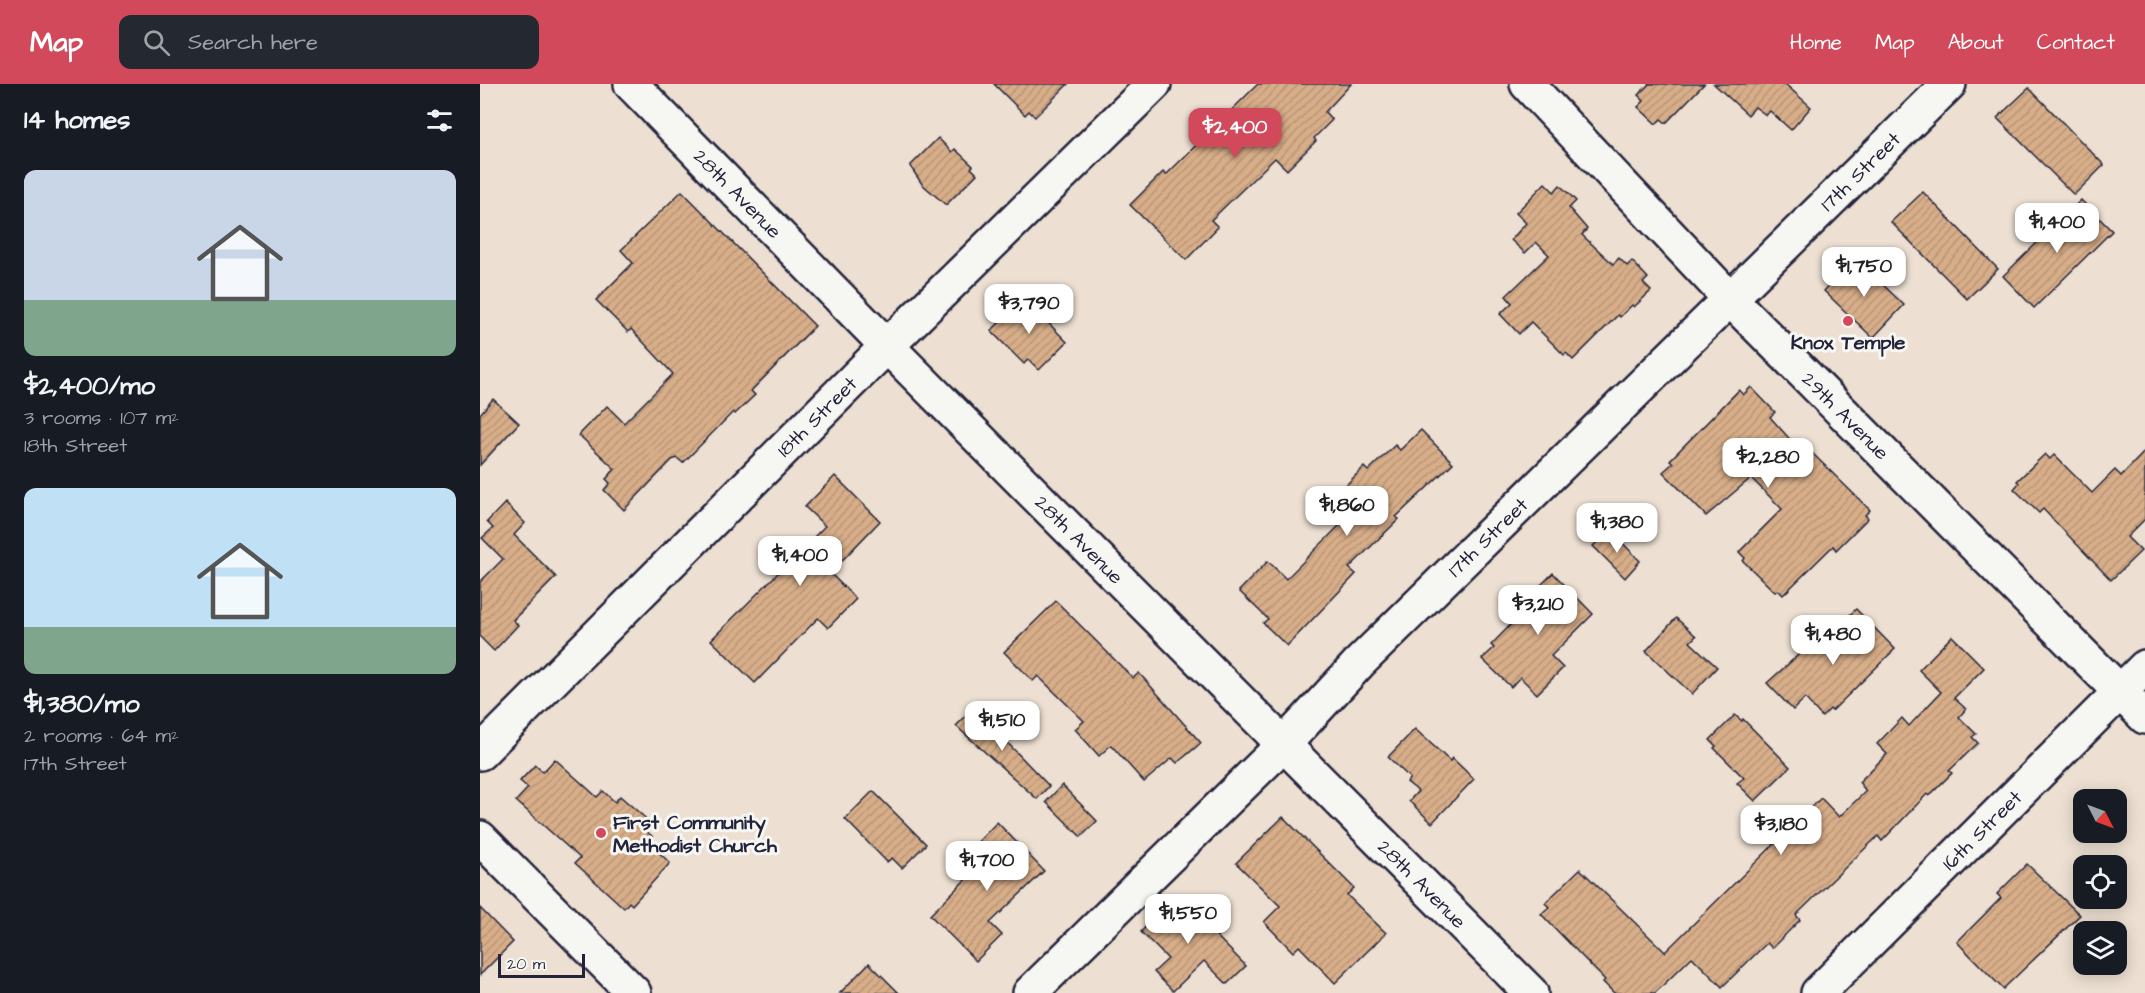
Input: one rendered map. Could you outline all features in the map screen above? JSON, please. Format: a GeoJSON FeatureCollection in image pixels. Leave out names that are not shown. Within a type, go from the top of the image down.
{"type":"FeatureCollection","features":[{"type":"Feature","properties":{"kind":"street","name":"28th Avenue"},"geometry":{"type":"LineString","coordinates":[[631,84],[887,346],[1285,743],[1531,993]]}},
{"type":"Feature","properties":{"kind":"street","name":"18th Street"},"geometry":{"type":"LineString","coordinates":[[480,753],[887,346],[1154,84]]}},
{"type":"Feature","properties":{"kind":"street","name":"29th Avenue"},"geometry":{"type":"LineString","coordinates":[[1527,84],[1729,298],[2145,717]]}},
{"type":"Feature","properties":{"kind":"street","name":"17th Street"},"geometry":{"type":"LineString","coordinates":[[1030,993],[1285,743],[1359,663],[1948,84]]}},
{"type":"Feature","properties":{"kind":"street","name":"16th Street"},"geometry":{"type":"LineString","coordinates":[[1818,993],[2145,667]]}},
{"type":"Feature","properties":{"kind":"street"},"geometry":{"type":"LineString","coordinates":[[480,838],[634,993]]}},
{"type":"Feature","properties":{"kind":"building"},"geometry":{"type":"Polygon","coordinates":[[[994,84],[1068,84],[1035,117],[1029,111],[1025,115],[994,84]]]}},
{"type":"Feature","properties":{"kind":"building"},"geometry":{"type":"Polygon","coordinates":[[[1258,84],[1351,84],[1325,112],[1332,120],[1314,138],[1316,141],[1287,170],[1275,158],[1211,220],[1218,227],[1186,260],[1130,205],[1163,172],[1166,175],[1258,84]]]}},
{"type":"Feature","properties":{"kind":"building"},"geometry":{"type":"Polygon","coordinates":[[[1649,84],[1704,84],[1666,123],[1661,119],[1656,124],[1638,107],[1644,101],[1638,95],[1649,84]]]}},
{"type":"Feature","properties":{"kind":"building"},"geometry":{"type":"Polygon","coordinates":[[[1714,84],[1785,84],[1811,107],[1791,130],[1770,111],[1766,115],[1755,107],[1748,115],[1714,84]]]}},
{"type":"Feature","properties":{"kind":"building"},"geometry":{"type":"Polygon","coordinates":[[[2029,88],[2104,165],[2074,195],[1997,118],[2029,88]]]}},
{"type":"Feature","properties":{"kind":"building"},"geometry":{"type":"Polygon","coordinates":[[[938,138],[952,152],[955,149],[973,166],[971,168],[977,174],[946,205],[922,184],[910,166],[938,138]]]}},
{"type":"Feature","properties":{"kind":"building"},"geometry":{"type":"Polygon","coordinates":[[[1545,183],[1554,192],[1560,185],[1576,201],[1569,208],[1587,229],[1582,235],[1613,264],[1619,258],[1627,266],[1632,261],[1648,278],[1643,283],[1651,291],[1634,307],[1632,305],[1620,317],[1618,315],[1573,360],[1566,353],[1564,355],[1531,322],[1519,334],[1500,314],[1512,303],[1506,296],[1549,255],[1536,242],[1525,253],[1511,240],[1526,223],[1516,213],[1545,183]]]}},
{"type":"Feature","properties":{"kind":"building"},"geometry":{"type":"Polygon","coordinates":[[[682,191],[815,326],[751,391],[755,395],[735,414],[733,412],[683,463],[677,458],[672,460],[624,510],[604,490],[610,483],[606,479],[615,469],[579,435],[607,406],[624,423],[673,374],[631,329],[628,332],[596,300],[633,263],[621,250],[682,191]]]}},
{"type":"Feature","properties":{"kind":"building"},"geometry":{"type":"Polygon","coordinates":[[[1923,192],[1998,269],[1967,299],[1891,222],[1923,192]]]}},
{"type":"Feature","properties":{"kind":"building"},"geometry":{"type":"Polygon","coordinates":[[[2081,200],[2112,231],[2034,308],[2003,276],[2081,200]]]}},
{"type":"Feature","properties":{"kind":"building"},"geometry":{"type":"Polygon","coordinates":[[[1855,258],[1904,305],[1873,338],[1824,291],[1855,258]]]}},
{"type":"Feature","properties":{"kind":"building"},"geometry":{"type":"Polygon","coordinates":[[[1024,298],[1067,342],[1039,370],[1028,359],[1024,364],[991,331],[1024,298]]]}},
{"type":"Feature","properties":{"kind":"building"},"geometry":{"type":"Polygon","coordinates":[[[1751,387],[1775,412],[1770,417],[1804,455],[1809,450],[1870,510],[1865,515],[1868,518],[1836,550],[1833,546],[1783,595],[1778,590],[1775,592],[1743,561],[1745,558],[1739,552],[1782,509],[1751,478],[1706,516],[1663,472],[1673,463],[1670,460],[1739,390],[1743,395],[1751,387]]]}},
{"type":"Feature","properties":{"kind":"building"},"geometry":{"type":"Polygon","coordinates":[[[493,399],[519,423],[480,465],[480,414],[493,399]]]}},
{"type":"Feature","properties":{"kind":"building"},"geometry":{"type":"Polygon","coordinates":[[[1421,430],[1453,463],[1396,517],[1399,519],[1349,568],[1356,574],[1287,646],[1263,623],[1268,619],[1239,591],[1268,561],[1286,579],[1340,525],[1336,520],[1347,509],[1335,496],[1364,467],[1368,471],[1395,445],[1400,450],[1421,430]]]}},
{"type":"Feature","properties":{"kind":"building"},"geometry":{"type":"Polygon","coordinates":[[[2145,451],[2145,519],[2127,537],[2141,551],[2111,580],[2043,509],[2039,513],[2014,489],[2019,483],[2017,481],[2045,454],[2050,459],[2054,455],[2092,493],[2115,470],[2121,476],[2145,451]]]}},
{"type":"Feature","properties":{"kind":"building"},"geometry":{"type":"Polygon","coordinates":[[[835,476],[880,521],[830,573],[856,599],[828,628],[818,618],[755,683],[711,640],[825,526],[805,507],[835,476]]]}},
{"type":"Feature","properties":{"kind":"building"},"geometry":{"type":"Polygon","coordinates":[[[505,503],[525,523],[514,535],[556,577],[513,620],[518,625],[494,651],[480,637],[480,582],[503,559],[482,538],[493,528],[487,522],[505,503]]]}},
{"type":"Feature","properties":{"kind":"building"},"geometry":{"type":"Polygon","coordinates":[[[1610,530],[1640,561],[1625,578],[1593,546],[1610,530]]]}},
{"type":"Feature","properties":{"kind":"building"},"geometry":{"type":"Polygon","coordinates":[[[1553,573],[1593,614],[1551,656],[1563,668],[1537,694],[1520,677],[1511,687],[1482,659],[1494,648],[1491,645],[1524,611],[1520,606],[1553,573]]]}},
{"type":"Feature","properties":{"kind":"building"},"geometry":{"type":"Polygon","coordinates":[[[1056,601],[1133,678],[1139,673],[1201,743],[1177,763],[1172,758],[1144,782],[1111,745],[1099,756],[1075,729],[1084,721],[1038,676],[1033,681],[1004,652],[1056,601]]]}},
{"type":"Feature","properties":{"kind":"building"},"geometry":{"type":"Polygon","coordinates":[[[1856,609],[1895,649],[1832,711],[1830,709],[1822,717],[1805,698],[1793,710],[1767,683],[1808,646],[1813,651],[1856,609]]]}},
{"type":"Feature","properties":{"kind":"building"},"geometry":{"type":"Polygon","coordinates":[[[1676,618],[1696,636],[1690,642],[1717,667],[1692,694],[1646,651],[1676,618]]]}},
{"type":"Feature","properties":{"kind":"building"},"geometry":{"type":"Polygon","coordinates":[[[1952,636],[1984,668],[1954,698],[1966,709],[1959,717],[1976,734],[1972,737],[1978,743],[1949,771],[1952,773],[1929,796],[1927,794],[1882,841],[1878,836],[1796,915],[1800,920],[1772,948],[1767,943],[1722,987],[1692,957],[1655,993],[1614,993],[1603,982],[1605,980],[1541,914],[1549,907],[1545,903],[1580,869],[1665,952],[1821,798],[1839,817],[1866,791],[1859,782],[1887,754],[1877,744],[1902,718],[1909,726],[1941,692],[1919,670],[1952,636]]]}},
{"type":"Feature","properties":{"kind":"building"},"geometry":{"type":"Polygon","coordinates":[[[974,708],[1049,786],[1037,799],[956,726],[974,708]]]}},
{"type":"Feature","properties":{"kind":"building"},"geometry":{"type":"Polygon","coordinates":[[[1735,715],[1742,721],[1743,719],[1790,767],[1755,801],[1737,783],[1744,778],[1714,748],[1716,746],[1710,740],[1735,715]]]}},
{"type":"Feature","properties":{"kind":"building"},"geometry":{"type":"Polygon","coordinates":[[[1415,729],[1474,779],[1432,823],[1409,801],[1418,791],[1407,782],[1410,778],[1388,757],[1415,729]]]}},
{"type":"Feature","properties":{"kind":"building","name":"First Community Methodist Church"},"geometry":{"type":"Polygon","coordinates":[[[555,759],[597,797],[603,791],[615,802],[620,796],[651,823],[645,830],[653,837],[648,842],[670,863],[632,905],[629,902],[624,908],[575,863],[580,858],[516,801],[528,788],[520,781],[535,765],[543,772],[555,759]]]}},
{"type":"Feature","properties":{"kind":"building"},"geometry":{"type":"Polygon","coordinates":[[[1062,785],[1097,821],[1081,837],[1046,802],[1062,785]]]}},
{"type":"Feature","properties":{"kind":"building"},"geometry":{"type":"Polygon","coordinates":[[[873,791],[926,844],[902,868],[892,858],[887,862],[845,819],[873,791]]]}},
{"type":"Feature","properties":{"kind":"building"},"geometry":{"type":"Polygon","coordinates":[[[1283,817],[1354,888],[1347,895],[1386,933],[1335,983],[1299,946],[1293,952],[1264,922],[1280,906],[1236,863],[1283,817]]]}},
{"type":"Feature","properties":{"kind":"building"},"geometry":{"type":"Polygon","coordinates":[[[997,822],[1044,871],[990,923],[1002,935],[976,961],[930,915],[982,863],[970,850],[997,822]]]}},
{"type":"Feature","properties":{"kind":"building"},"geometry":{"type":"Polygon","coordinates":[[[2027,864],[2080,915],[2003,989],[1957,942],[2001,898],[1997,894],[2027,864]]]}},
{"type":"Feature","properties":{"kind":"building"},"geometry":{"type":"Polygon","coordinates":[[[1179,898],[1246,966],[1227,984],[1204,961],[1173,991],[1154,972],[1168,959],[1141,932],[1169,899],[1179,898]]]}},
{"type":"Feature","properties":{"kind":"building"},"geometry":{"type":"Polygon","coordinates":[[[480,908],[513,942],[480,975],[480,908]]]}},
{"type":"Feature","properties":{"kind":"building"},"geometry":{"type":"Polygon","coordinates":[[[869,963],[899,993],[840,993],[869,963]]]}},
{"type":"Feature","properties":{"kind":"place","name":"Knox Temple"},"geometry":{"type":"Point","coordinates":[1848,321]}},
{"type":"Feature","properties":{"kind":"place","name":"First Community Methodist Church"},"geometry":{"type":"Point","coordinates":[601,833]}}]}
